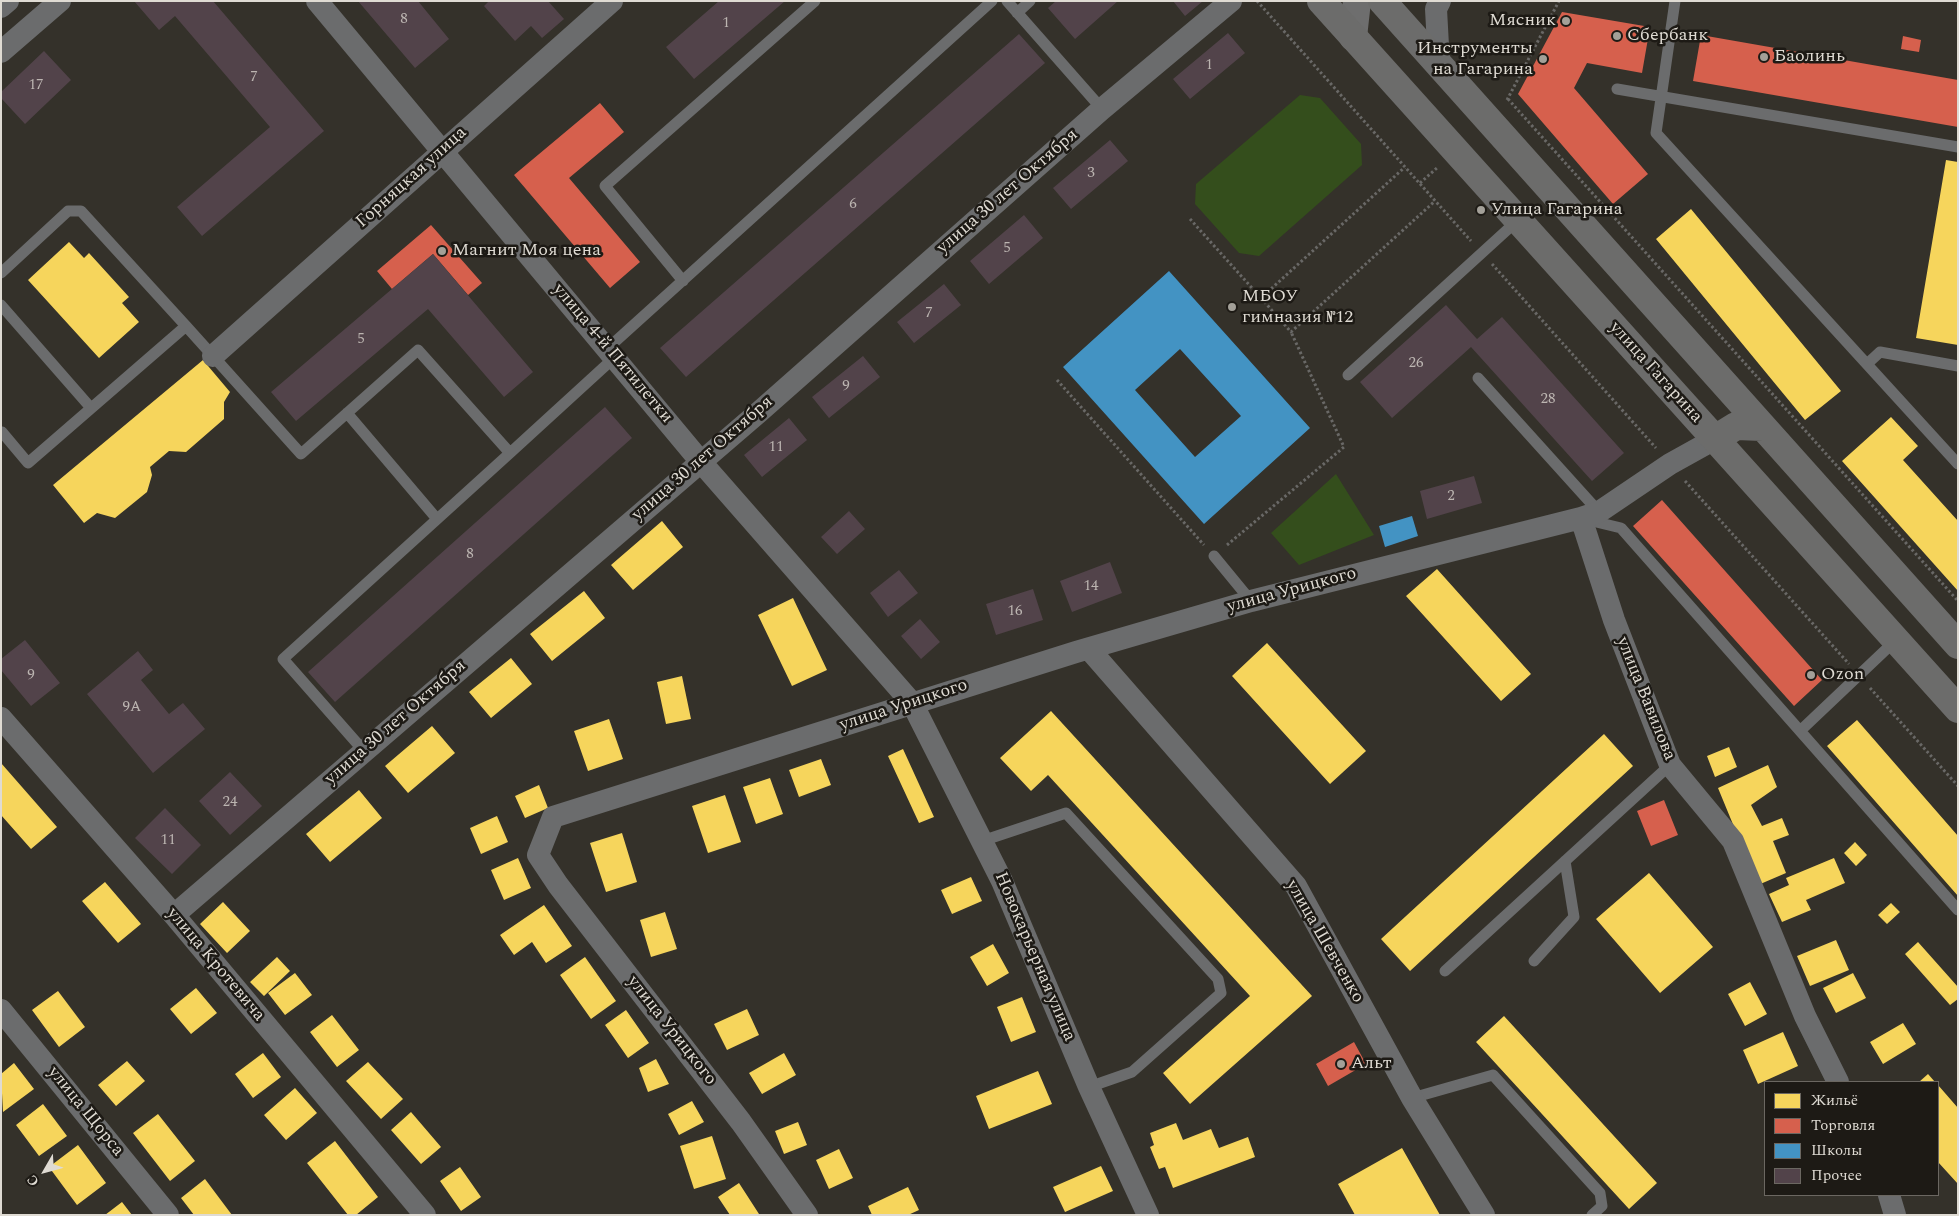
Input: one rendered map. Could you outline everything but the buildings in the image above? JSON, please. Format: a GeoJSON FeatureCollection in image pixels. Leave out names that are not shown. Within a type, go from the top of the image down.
{"type":"FeatureCollection","features":[{"type":"Feature","properties":{"kind":"main road","name":"улица Гагарина"},"geometry":{"type":"LineString","coordinates":[[1321,1],[1958,709]]}},
{"type":"Feature","properties":{"kind":"main road"},"geometry":{"type":"LineString","coordinates":[[1353,37],[1357,1]]}},
{"type":"Feature","properties":{"kind":"main road"},"geometry":{"type":"LineString","coordinates":[[1382,1],[1958,645]]}},
{"type":"Feature","properties":{"kind":"main road"},"geometry":{"type":"LineString","coordinates":[[1715,439],[1736,426],[1763,427]]}},
{"type":"Feature","properties":{"kind":"street"},"geometry":{"type":"LineString","coordinates":[[1,7],[8,1]]}},
{"type":"Feature","properties":{"kind":"street"},"geometry":{"type":"LineString","coordinates":[[1,52],[60,1]]}},
{"type":"Feature","properties":{"kind":"street","name":"улица 4-й Пятилетки"},"geometry":{"type":"LineString","coordinates":[[317,1],[701,462],[912,703]]}},
{"type":"Feature","properties":{"kind":"street","name":"Горняцкая улица"},"geometry":{"type":"LineString","coordinates":[[213,356],[612,1]]}},
{"type":"Feature","properties":{"kind":"street","name":"улица 30 лет Октября"},"geometry":{"type":"LineString","coordinates":[[174,915],[363,750],[701,462],[1102,109],[1231,1]]}},
{"type":"Feature","properties":{"kind":"street"},"geometry":{"type":"LineString","coordinates":[[1439,64],[1436,9],[1440,1]]}},
{"type":"Feature","properties":{"kind":"street","name":"улица Урицкого"},"geometry":{"type":"LineString","coordinates":[[807,1215],[741,1122],[558,885],[538,855],[553,817],[1089,648],[1251,601],[1590,515],[1670,464],[1715,439]]}},
{"type":"Feature","properties":{"kind":"street","name":"улица Вавилова"},"geometry":{"type":"LineString","coordinates":[[1590,515],[1614,620],[1670,765],[1733,841],[1805,1016],[1838,1081]]}},
{"type":"Feature","properties":{"kind":"street","name":"улица Шевченко"},"geometry":{"type":"LineString","coordinates":[[1089,648],[1296,886],[1412,1098],[1484,1215]]}},
{"type":"Feature","properties":{"kind":"street","name":"Новокарьерная улица"},"geometry":{"type":"LineString","coordinates":[[912,703],[1002,881],[1090,1087],[1148,1215]]}},
{"type":"Feature","properties":{"kind":"street","name":"улица Кротевича"},"geometry":{"type":"LineString","coordinates":[[1,718],[174,915],[425,1215]]}},
{"type":"Feature","properties":{"kind":"street","name":"улица Щорса"},"geometry":{"type":"LineString","coordinates":[[1,1010],[168,1215]]}},
{"type":"Feature","properties":{"kind":"street"},"geometry":{"type":"LineString","coordinates":[[1888,1196],[1895,1215]]}},
{"type":"Feature","properties":{"kind":"lane"},"geometry":{"type":"LineString","coordinates":[[683,281],[605,186],[816,1]]}},
{"type":"Feature","properties":{"kind":"lane"},"geometry":{"type":"LineString","coordinates":[[363,750],[283,659],[510,453],[683,281],[992,1]]}},
{"type":"Feature","properties":{"kind":"lane"},"geometry":{"type":"LineString","coordinates":[[1007,1],[1102,109]]}},
{"type":"Feature","properties":{"kind":"lane"},"geometry":{"type":"LineString","coordinates":[[1017,13],[1030,1]]}},
{"type":"Feature","properties":{"kind":"lane"},"geometry":{"type":"LineString","coordinates":[[1675,1],[1656,134],[1958,464]]}},
{"type":"Feature","properties":{"kind":"lane"},"geometry":{"type":"LineString","coordinates":[[1617,89],[1958,147]]}},
{"type":"Feature","properties":{"kind":"lane"},"geometry":{"type":"LineString","coordinates":[[1,274],[68,211],[81,211],[300,454],[418,350],[510,453]]}},
{"type":"Feature","properties":{"kind":"lane"},"geometry":{"type":"LineString","coordinates":[[1348,375],[1518,220]]}},
{"type":"Feature","properties":{"kind":"lane"},"geometry":{"type":"LineString","coordinates":[[1,305],[91,408]]}},
{"type":"Feature","properties":{"kind":"lane"},"geometry":{"type":"LineString","coordinates":[[2,432],[28,463],[186,326]]}},
{"type":"Feature","properties":{"kind":"lane"},"geometry":{"type":"LineString","coordinates":[[1867,364],[1880,352],[1958,366]]}},
{"type":"Feature","properties":{"kind":"lane"},"geometry":{"type":"LineString","coordinates":[[1478,378],[1590,515],[1621,528],[1958,910]]}},
{"type":"Feature","properties":{"kind":"lane"},"geometry":{"type":"LineString","coordinates":[[347,413],[437,519]]}},
{"type":"Feature","properties":{"kind":"lane"},"geometry":{"type":"LineString","coordinates":[[1214,556],[1251,601]]}},
{"type":"Feature","properties":{"kind":"lane"},"geometry":{"type":"LineString","coordinates":[[1800,731],[1896,640]]}},
{"type":"Feature","properties":{"kind":"lane"},"geometry":{"type":"LineString","coordinates":[[1445,971],[1670,765]]}},
{"type":"Feature","properties":{"kind":"lane"},"geometry":{"type":"LineString","coordinates":[[982,841],[1066,813],[1218,979],[1221,993],[1132,1072],[1090,1087]]}},
{"type":"Feature","properties":{"kind":"lane"},"geometry":{"type":"LineString","coordinates":[[1534,960],[1574,917],[1565,861]]}},
{"type":"Feature","properties":{"kind":"lane"},"geometry":{"type":"LineString","coordinates":[[1412,1098],[1493,1075],[1600,1193],[1602,1206],[1592,1215]]}},
{"type":"Feature","properties":{"kind":"path"},"geometry":{"type":"LineString","coordinates":[[1257,1],[1958,786]]}},
{"type":"Feature","properties":{"kind":"path"},"geometry":{"type":"LineString","coordinates":[[1504,103],[1508,100],[1559,1]]}},
{"type":"Feature","properties":{"kind":"path"},"geometry":{"type":"LineString","coordinates":[[1508,100],[1958,601]]}},
{"type":"Feature","properties":{"kind":"path"},"geometry":{"type":"LineString","coordinates":[[1420,184],[1445,161]]}},
{"type":"Feature","properties":{"kind":"path"},"geometry":{"type":"LineString","coordinates":[[1260,298],[1405,167]]}},
{"type":"Feature","properties":{"kind":"path"},"geometry":{"type":"LineString","coordinates":[[1291,332],[1436,201]]}},
{"type":"Feature","properties":{"kind":"path"},"geometry":{"type":"LineString","coordinates":[[1057,380],[1214,556],[1344,447],[1291,332],[1190,219]]}},
{"type":"Feature","properties":{"kind":"green space"},"geometry":{"type":"Polygon","coordinates":[[[1300,95],[1320,98],[1361,144],[1362,165],[1259,256],[1239,253],[1195,204],[1196,184],[1300,95]]]}},
{"type":"Feature","properties":{"kind":"green space"},"geometry":{"type":"Polygon","coordinates":[[[1336,474],[1374,535],[1299,565],[1271,533],[1336,474]]]}},
{"type":"Feature","properties":{"kind":"place","name":"Мясник"},"geometry":{"type":"Point","coordinates":[1566,21]}},
{"type":"Feature","properties":{"kind":"place","name":"Сбербанк"},"geometry":{"type":"Point","coordinates":[1617,36]}},
{"type":"Feature","properties":{"kind":"place","name":"Баолинь"},"geometry":{"type":"Point","coordinates":[1764,57]}},
{"type":"Feature","properties":{"kind":"place","name":"Инструменты на Гагарина"},"geometry":{"type":"Point","coordinates":[1543,59]}},
{"type":"Feature","properties":{"kind":"place","name":"Улица Гагарина"},"geometry":{"type":"Point","coordinates":[1481,210]}},
{"type":"Feature","properties":{"kind":"place","name":"Магнит Моя цена"},"geometry":{"type":"Point","coordinates":[442,251]}},
{"type":"Feature","properties":{"kind":"place","name":"МБОУ гимназия №12"},"geometry":{"type":"Point","coordinates":[1232,307]}},
{"type":"Feature","properties":{"kind":"place","name":"Ozon"},"geometry":{"type":"Point","coordinates":[1811,675]}},
{"type":"Feature","properties":{"kind":"place","name":"Альт"},"geometry":{"type":"Point","coordinates":[1341,1064]}}]}
